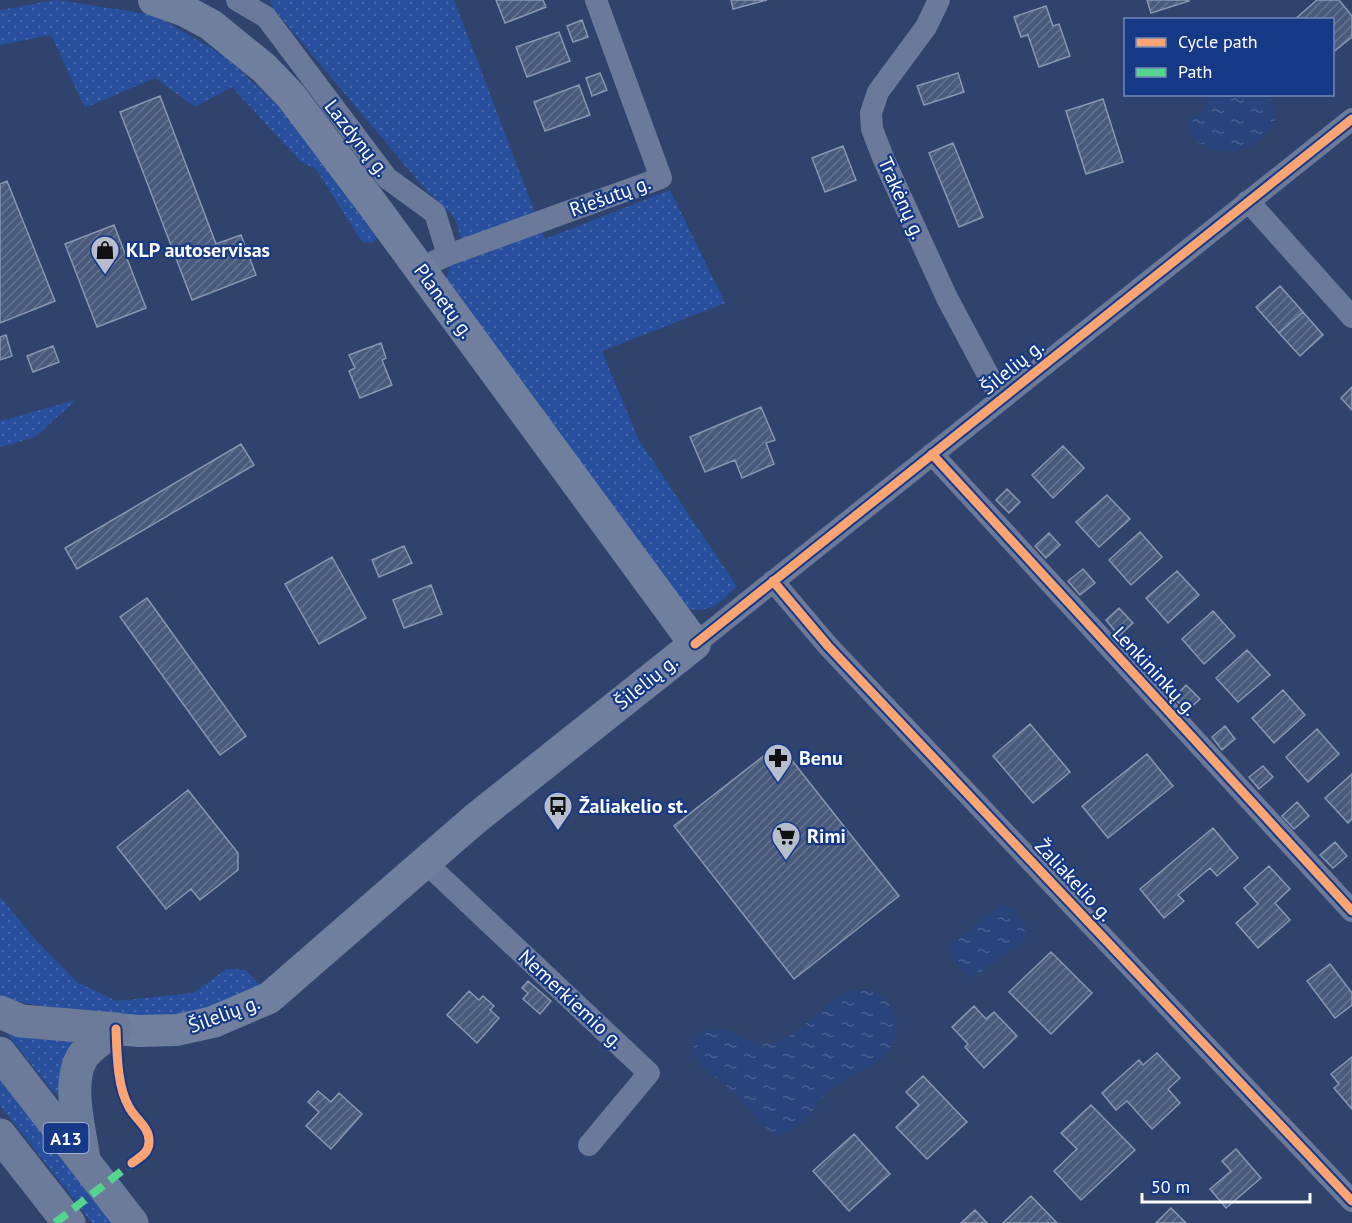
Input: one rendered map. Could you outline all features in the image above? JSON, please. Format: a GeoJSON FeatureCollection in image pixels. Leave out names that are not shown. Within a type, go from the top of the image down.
{"type":"FeatureCollection","features":[{"type":"Feature","properties":{"kind":"highway"},"geometry":{"type":"LineString","coordinates":[[0,1012],[21,1021],[116,1029]]}},
{"type":"Feature","properties":{"kind":"highway"},"geometry":{"type":"LineString","coordinates":[[84,1162],[74,1084],[82,1057],[96,1043],[116,1029]]}},
{"type":"Feature","properties":{"kind":"highway","name":"A13"},"geometry":{"type":"LineString","coordinates":[[0,1053],[132,1223]]}},
{"type":"Feature","properties":{"kind":"highway","name":"A13"},"geometry":{"type":"LineString","coordinates":[[0,1135],[60,1212]]}},
{"type":"Feature","properties":{"kind":"highway"},"geometry":{"type":"LineString","coordinates":[[0,1166],[60,1212]]}},
{"type":"Feature","properties":{"kind":"main road","name":"Planetų g."},"geometry":{"type":"LineString","coordinates":[[154,0],[184,11],[211,25],[264,68],[291,96],[695,644]]}},
{"type":"Feature","properties":{"kind":"main road","name":"Šilelių g."},"geometry":{"type":"LineString","coordinates":[[116,1029],[177,1030],[213,1022],[269,998],[475,819],[695,644]]}},
{"type":"Feature","properties":{"kind":"street","name":"Lazdynų g."},"geometry":{"type":"LineString","coordinates":[[237,0],[266,17],[387,178],[435,213],[448,255]]}},
{"type":"Feature","properties":{"kind":"street","name":"Riešutų g."},"geometry":{"type":"LineString","coordinates":[[448,255],[661,178],[596,0]]}},
{"type":"Feature","properties":{"kind":"street","name":"Trakėnų g."},"geometry":{"type":"LineString","coordinates":[[939,0],[926,27],[878,92],[871,113],[872,129],[947,298],[1001,399]]}},
{"type":"Feature","properties":{"kind":"street","name":"Šilelių g."},"geometry":{"type":"LineString","coordinates":[[695,644],[1352,118]]}},
{"type":"Feature","properties":{"kind":"street"},"geometry":{"type":"LineString","coordinates":[[1248,201],[1352,317]]}},
{"type":"Feature","properties":{"kind":"street"},"geometry":{"type":"LineString","coordinates":[[420,269],[448,255]]}},
{"type":"Feature","properties":{"kind":"street","name":"Lenkininkų g."},"geometry":{"type":"LineString","coordinates":[[932,454],[1352,911]]}},
{"type":"Feature","properties":{"kind":"street","name":"Žaliakelio g."},"geometry":{"type":"LineString","coordinates":[[774,581],[828,646],[1352,1201]]}},
{"type":"Feature","properties":{"kind":"street","name":"Nemerkiemio g."},"geometry":{"type":"LineString","coordinates":[[425,862],[649,1073],[590,1145]]}},
{"type":"Feature","properties":{"kind":"shaded area"},"geometry":{"type":"Polygon","coordinates":[[[56,0],[155,15],[224,56],[283,110],[377,238],[373,243],[362,242],[316,169],[300,161],[232,87],[195,107],[155,78],[85,108],[51,35],[0,45],[0,10],[56,0]]]}},
{"type":"Feature","properties":{"kind":"shaded area"},"geometry":{"type":"Polygon","coordinates":[[[270,0],[454,0],[545,239],[670,190],[725,303],[602,351],[638,439],[737,587],[714,606],[701,610],[685,608],[445,281],[461,238],[455,218],[419,182],[273,8],[270,0]]]}},
{"type":"Feature","properties":{"kind":"shaded area"},"geometry":{"type":"Polygon","coordinates":[[[76,400],[35,437],[0,447],[0,421],[76,400]]]}},
{"type":"Feature","properties":{"kind":"shaded area"},"geometry":{"type":"Polygon","coordinates":[[[0,897],[34,938],[77,982],[116,1001],[193,993],[227,969],[245,970],[261,986],[218,1007],[159,1020],[77,1013],[0,998],[0,897]]]}},
{"type":"Feature","properties":{"kind":"shaded area"},"geometry":{"type":"Polygon","coordinates":[[[9,1031],[77,1038],[59,1095],[54,1093],[8,1035],[9,1031]]]}},
{"type":"Feature","properties":{"kind":"shaded area"},"geometry":{"type":"Polygon","coordinates":[[[0,1078],[113,1223],[92,1223],[0,1105],[0,1078]]]}},
{"type":"Feature","properties":{"kind":"water"},"geometry":{"type":"Polygon","coordinates":[[[1206,96],[1269,96],[1275,111],[1275,121],[1252,145],[1232,151],[1212,149],[1195,139],[1190,131],[1188,120],[1204,110],[1206,96]]]}},
{"type":"Feature","properties":{"kind":"water"},"geometry":{"type":"Polygon","coordinates":[[[999,906],[1012,908],[1025,927],[1024,940],[974,977],[965,975],[952,956],[952,943],[999,906]]]}},
{"type":"Feature","properties":{"kind":"water"},"geometry":{"type":"Polygon","coordinates":[[[866,990],[884,998],[896,1018],[896,1030],[888,1052],[871,1066],[831,1089],[802,1122],[787,1131],[776,1134],[763,1126],[735,1093],[702,1067],[692,1052],[696,1035],[708,1030],[727,1031],[760,1044],[781,1040],[801,1028],[838,998],[850,991],[866,990]]]}},
{"type":"Feature","properties":{"kind":"building"},"geometry":{"type":"Polygon","coordinates":[[[496,0],[543,0],[546,7],[505,23],[496,0]]]}},
{"type":"Feature","properties":{"kind":"building"},"geometry":{"type":"Polygon","coordinates":[[[731,0],[767,0],[733,9],[731,0]]]}},
{"type":"Feature","properties":{"kind":"building"},"geometry":{"type":"Polygon","coordinates":[[[1147,0],[1189,0],[1189,1],[1151,13],[1147,0]]]}},
{"type":"Feature","properties":{"kind":"building"},"geometry":{"type":"Polygon","coordinates":[[[1317,0],[1339,0],[1352,16],[1352,37],[1334,51],[1334,18],[1296,18],[1317,0]]]}},
{"type":"Feature","properties":{"kind":"building"},"geometry":{"type":"Polygon","coordinates":[[[1046,6],[1053,26],[1059,24],[1070,56],[1039,67],[1028,35],[1021,37],[1014,17],[1046,6]]]}},
{"type":"Feature","properties":{"kind":"building"},"geometry":{"type":"Polygon","coordinates":[[[582,20],[588,37],[573,42],[567,26],[582,20]]]}},
{"type":"Feature","properties":{"kind":"building"},"geometry":{"type":"Polygon","coordinates":[[[559,32],[570,61],[527,77],[516,47],[559,32]]]}},
{"type":"Feature","properties":{"kind":"building"},"geometry":{"type":"Polygon","coordinates":[[[600,73],[607,90],[592,96],[586,78],[600,73]]]}},
{"type":"Feature","properties":{"kind":"building"},"geometry":{"type":"Polygon","coordinates":[[[958,73],[964,92],[924,105],[917,86],[958,73]]]}},
{"type":"Feature","properties":{"kind":"building"},"geometry":{"type":"Polygon","coordinates":[[[579,85],[590,115],[545,131],[534,102],[579,85]]]}},
{"type":"Feature","properties":{"kind":"building"},"geometry":{"type":"Polygon","coordinates":[[[160,96],[216,244],[241,235],[256,275],[192,300],[120,112],[160,96]]]}},
{"type":"Feature","properties":{"kind":"building"},"geometry":{"type":"Polygon","coordinates":[[[1103,99],[1123,162],[1086,174],[1066,111],[1103,99]]]}},
{"type":"Feature","properties":{"kind":"building"},"geometry":{"type":"Polygon","coordinates":[[[953,143],[983,217],[959,227],[929,153],[953,143]]]}},
{"type":"Feature","properties":{"kind":"building"},"geometry":{"type":"Polygon","coordinates":[[[843,146],[856,180],[825,192],[812,158],[843,146]]]}},
{"type":"Feature","properties":{"kind":"building"},"geometry":{"type":"Polygon","coordinates":[[[7,181],[55,301],[0,323],[0,184],[7,181]]]}},
{"type":"Feature","properties":{"kind":"building","name":"KLP autoservisas"},"geometry":{"type":"Polygon","coordinates":[[[114,225],[146,308],[97,327],[65,244],[114,225]]]}},
{"type":"Feature","properties":{"kind":"building"},"geometry":{"type":"Polygon","coordinates":[[[1280,286],[1303,312],[1279,333],[1256,307],[1280,286]]]}},
{"type":"Feature","properties":{"kind":"building"},"geometry":{"type":"Polygon","coordinates":[[[1303,312],[1323,335],[1300,356],[1279,333],[1303,312]]]}},
{"type":"Feature","properties":{"kind":"building"},"geometry":{"type":"Polygon","coordinates":[[[6,335],[12,356],[0,360],[0,337],[6,335]]]}},
{"type":"Feature","properties":{"kind":"building"},"geometry":{"type":"Polygon","coordinates":[[[381,343],[386,358],[382,360],[392,385],[360,398],[349,371],[355,368],[349,355],[381,343]]]}},
{"type":"Feature","properties":{"kind":"building"},"geometry":{"type":"Polygon","coordinates":[[[53,346],[59,362],[33,372],[27,356],[53,346]]]}},
{"type":"Feature","properties":{"kind":"building"},"geometry":{"type":"Polygon","coordinates":[[[1352,387],[1352,410],[1341,398],[1352,387]]]}},
{"type":"Feature","properties":{"kind":"building"},"geometry":{"type":"Polygon","coordinates":[[[761,407],[775,440],[766,443],[774,464],[742,478],[735,460],[705,472],[690,437],[761,407]]]}},
{"type":"Feature","properties":{"kind":"building"},"geometry":{"type":"Polygon","coordinates":[[[241,444],[254,465],[77,569],[65,548],[241,444]]]}},
{"type":"Feature","properties":{"kind":"building"},"geometry":{"type":"Polygon","coordinates":[[[1063,446],[1084,468],[1053,498],[1032,475],[1063,446]]]}},
{"type":"Feature","properties":{"kind":"building"},"geometry":{"type":"Polygon","coordinates":[[[1007,489],[1020,502],[1009,513],[996,500],[1007,489]]]}},
{"type":"Feature","properties":{"kind":"building"},"geometry":{"type":"Polygon","coordinates":[[[1107,495],[1130,519],[1099,547],[1076,522],[1107,495]]]}},
{"type":"Feature","properties":{"kind":"building"},"geometry":{"type":"Polygon","coordinates":[[[1140,532],[1162,557],[1131,585],[1109,560],[1140,532]]]}},
{"type":"Feature","properties":{"kind":"building"},"geometry":{"type":"Polygon","coordinates":[[[1049,533],[1060,545],[1046,558],[1035,546],[1049,533]]]}},
{"type":"Feature","properties":{"kind":"building"},"geometry":{"type":"Polygon","coordinates":[[[404,546],[412,563],[379,577],[372,560],[404,546]]]}},
{"type":"Feature","properties":{"kind":"building"},"geometry":{"type":"Polygon","coordinates":[[[332,557],[366,618],[319,644],[285,584],[332,557]]]}},
{"type":"Feature","properties":{"kind":"building"},"geometry":{"type":"Polygon","coordinates":[[[1083,569],[1095,583],[1080,595],[1068,581],[1083,569]]]}},
{"type":"Feature","properties":{"kind":"building"},"geometry":{"type":"Polygon","coordinates":[[[1177,571],[1199,595],[1168,623],[1146,598],[1177,571]]]}},
{"type":"Feature","properties":{"kind":"building"},"geometry":{"type":"Polygon","coordinates":[[[431,585],[442,614],[404,628],[393,600],[431,585]]]}},
{"type":"Feature","properties":{"kind":"building"},"geometry":{"type":"Polygon","coordinates":[[[147,598],[246,736],[220,755],[120,617],[147,598]]]}},
{"type":"Feature","properties":{"kind":"building"},"geometry":{"type":"Polygon","coordinates":[[[1119,608],[1133,623],[1119,636],[1106,620],[1119,608]]]}},
{"type":"Feature","properties":{"kind":"building"},"geometry":{"type":"Polygon","coordinates":[[[1213,611],[1235,636],[1204,664],[1182,639],[1213,611]]]}},
{"type":"Feature","properties":{"kind":"building"},"geometry":{"type":"Polygon","coordinates":[[[1247,650],[1270,675],[1238,702],[1216,678],[1247,650]]]}},
{"type":"Feature","properties":{"kind":"building"},"geometry":{"type":"Polygon","coordinates":[[[1186,685],[1200,699],[1187,711],[1174,698],[1186,685]]]}},
{"type":"Feature","properties":{"kind":"building"},"geometry":{"type":"Polygon","coordinates":[[[1283,690],[1305,715],[1274,743],[1252,718],[1283,690]]]}},
{"type":"Feature","properties":{"kind":"building"},"geometry":{"type":"Polygon","coordinates":[[[1030,724],[1070,772],[1033,803],[993,756],[1030,724]]]}},
{"type":"Feature","properties":{"kind":"building"},"geometry":{"type":"Polygon","coordinates":[[[1225,726],[1235,739],[1222,750],[1212,737],[1225,726]]]}},
{"type":"Feature","properties":{"kind":"building"},"geometry":{"type":"Polygon","coordinates":[[[1317,729],[1339,754],[1308,782],[1286,757],[1317,729]]]}},
{"type":"Feature","properties":{"kind":"building","name":"Rimi"},"geometry":{"type":"Polygon","coordinates":[[[779,744],[899,896],[794,979],[674,826],[779,744]]]}},
{"type":"Feature","properties":{"kind":"building"},"geometry":{"type":"Polygon","coordinates":[[[1147,754],[1173,786],[1108,838],[1082,806],[1147,754]]]}},
{"type":"Feature","properties":{"kind":"building"},"geometry":{"type":"Polygon","coordinates":[[[1263,766],[1273,777],[1259,789],[1249,777],[1263,766]]]}},
{"type":"Feature","properties":{"kind":"building"},"geometry":{"type":"Polygon","coordinates":[[[1352,774],[1352,819],[1348,823],[1325,798],[1352,774]]]}},
{"type":"Feature","properties":{"kind":"building"},"geometry":{"type":"Polygon","coordinates":[[[188,790],[238,853],[238,870],[200,900],[191,889],[166,909],[117,847],[188,790]]]}},
{"type":"Feature","properties":{"kind":"building"},"geometry":{"type":"Polygon","coordinates":[[[1297,802],[1309,816],[1294,829],[1282,816],[1297,802]]]}},
{"type":"Feature","properties":{"kind":"building"},"geometry":{"type":"Polygon","coordinates":[[[1213,828],[1238,858],[1217,876],[1210,868],[1178,895],[1184,901],[1164,918],[1140,889],[1213,828]]]}},
{"type":"Feature","properties":{"kind":"building"},"geometry":{"type":"Polygon","coordinates":[[[1335,842],[1347,856],[1333,868],[1320,855],[1335,842]]]}},
{"type":"Feature","properties":{"kind":"building"},"geometry":{"type":"Polygon","coordinates":[[[1269,866],[1290,889],[1275,903],[1290,920],[1258,948],[1236,923],[1258,904],[1244,888],[1269,866]]]}},
{"type":"Feature","properties":{"kind":"building"},"geometry":{"type":"Polygon","coordinates":[[[1051,952],[1092,993],[1051,1034],[1009,992],[1051,952]]]}},
{"type":"Feature","properties":{"kind":"building"},"geometry":{"type":"Polygon","coordinates":[[[1330,964],[1352,993],[1352,1005],[1335,1018],[1307,981],[1330,964]]]}},
{"type":"Feature","properties":{"kind":"building"},"geometry":{"type":"Polygon","coordinates":[[[528,981],[551,1001],[540,1014],[523,999],[528,993],[522,988],[528,981]]]}},
{"type":"Feature","properties":{"kind":"building"},"geometry":{"type":"Polygon","coordinates":[[[469,991],[479,1000],[483,996],[494,1006],[490,1010],[499,1018],[477,1043],[447,1015],[469,991]]]}},
{"type":"Feature","properties":{"kind":"building"},"geometry":{"type":"Polygon","coordinates":[[[974,1006],[986,1019],[994,1012],[1017,1036],[984,1068],[965,1047],[968,1044],[952,1027],[974,1006]]]}},
{"type":"Feature","properties":{"kind":"building"},"geometry":{"type":"Polygon","coordinates":[[[1157,1053],[1180,1078],[1168,1089],[1180,1103],[1152,1129],[1127,1101],[1116,1110],[1102,1093],[1139,1060],[1143,1065],[1157,1053]]]}},
{"type":"Feature","properties":{"kind":"building"},"geometry":{"type":"Polygon","coordinates":[[[1352,1057],[1352,1109],[1334,1088],[1339,1084],[1331,1074],[1352,1057]]]}},
{"type":"Feature","properties":{"kind":"building"},"geometry":{"type":"Polygon","coordinates":[[[923,1076],[967,1122],[927,1159],[896,1127],[919,1105],[906,1092],[923,1076]]]}},
{"type":"Feature","properties":{"kind":"building"},"geometry":{"type":"Polygon","coordinates":[[[318,1091],[331,1102],[339,1093],[362,1114],[331,1149],[306,1126],[319,1112],[308,1102],[318,1091]]]}},
{"type":"Feature","properties":{"kind":"building"},"geometry":{"type":"Polygon","coordinates":[[[1091,1105],[1135,1150],[1081,1200],[1054,1171],[1077,1149],[1061,1133],[1091,1105]]]}},
{"type":"Feature","properties":{"kind":"building"},"geometry":{"type":"Polygon","coordinates":[[[854,1134],[890,1174],[849,1211],[813,1171],[854,1134]]]}},
{"type":"Feature","properties":{"kind":"building"},"geometry":{"type":"Polygon","coordinates":[[[1236,1149],[1261,1178],[1226,1208],[1210,1189],[1231,1171],[1222,1161],[1236,1149]]]}},
{"type":"Feature","properties":{"kind":"building"},"geometry":{"type":"Polygon","coordinates":[[[1031,1196],[1057,1223],[1003,1223],[1031,1196]]]}},
{"type":"Feature","properties":{"kind":"building"},"geometry":{"type":"Polygon","coordinates":[[[1171,1208],[1186,1223],[1156,1223],[1171,1208]]]}},
{"type":"Feature","properties":{"kind":"building"},"geometry":{"type":"Polygon","coordinates":[[[975,1210],[987,1223],[961,1223],[975,1210]]]}},
{"type":"Feature","properties":{"kind":"marked path"},"geometry":{"type":"LineString","coordinates":[[55,1223],[136,1160]]}},
{"type":"Feature","properties":{"kind":"cycle path"},"geometry":{"type":"LineString","coordinates":[[695,644],[1352,119]]}},
{"type":"Feature","properties":{"kind":"cycle path"},"geometry":{"type":"LineString","coordinates":[[932,454],[1352,911]]}},
{"type":"Feature","properties":{"kind":"cycle path"},"geometry":{"type":"LineString","coordinates":[[773,581],[828,646],[1352,1201]]}},
{"type":"Feature","properties":{"kind":"cycle path"},"geometry":{"type":"LineString","coordinates":[[116,1029],[118,1069],[122,1090],[129,1107],[145,1127],[149,1137],[146,1152],[132,1163]]}},
{"type":"Feature","properties":{"kind":"place","name":"KLP autoservisas"},"geometry":{"type":"Point","coordinates":[105,276]}},
{"type":"Feature","properties":{"kind":"place","name":"Benu"},"geometry":{"type":"Point","coordinates":[778,784]}},
{"type":"Feature","properties":{"kind":"place","name":"Žaliakelio st."},"geometry":{"type":"Point","coordinates":[558,832]}},
{"type":"Feature","properties":{"kind":"place","name":"Rimi"},"geometry":{"type":"Point","coordinates":[786,862]}}]}
